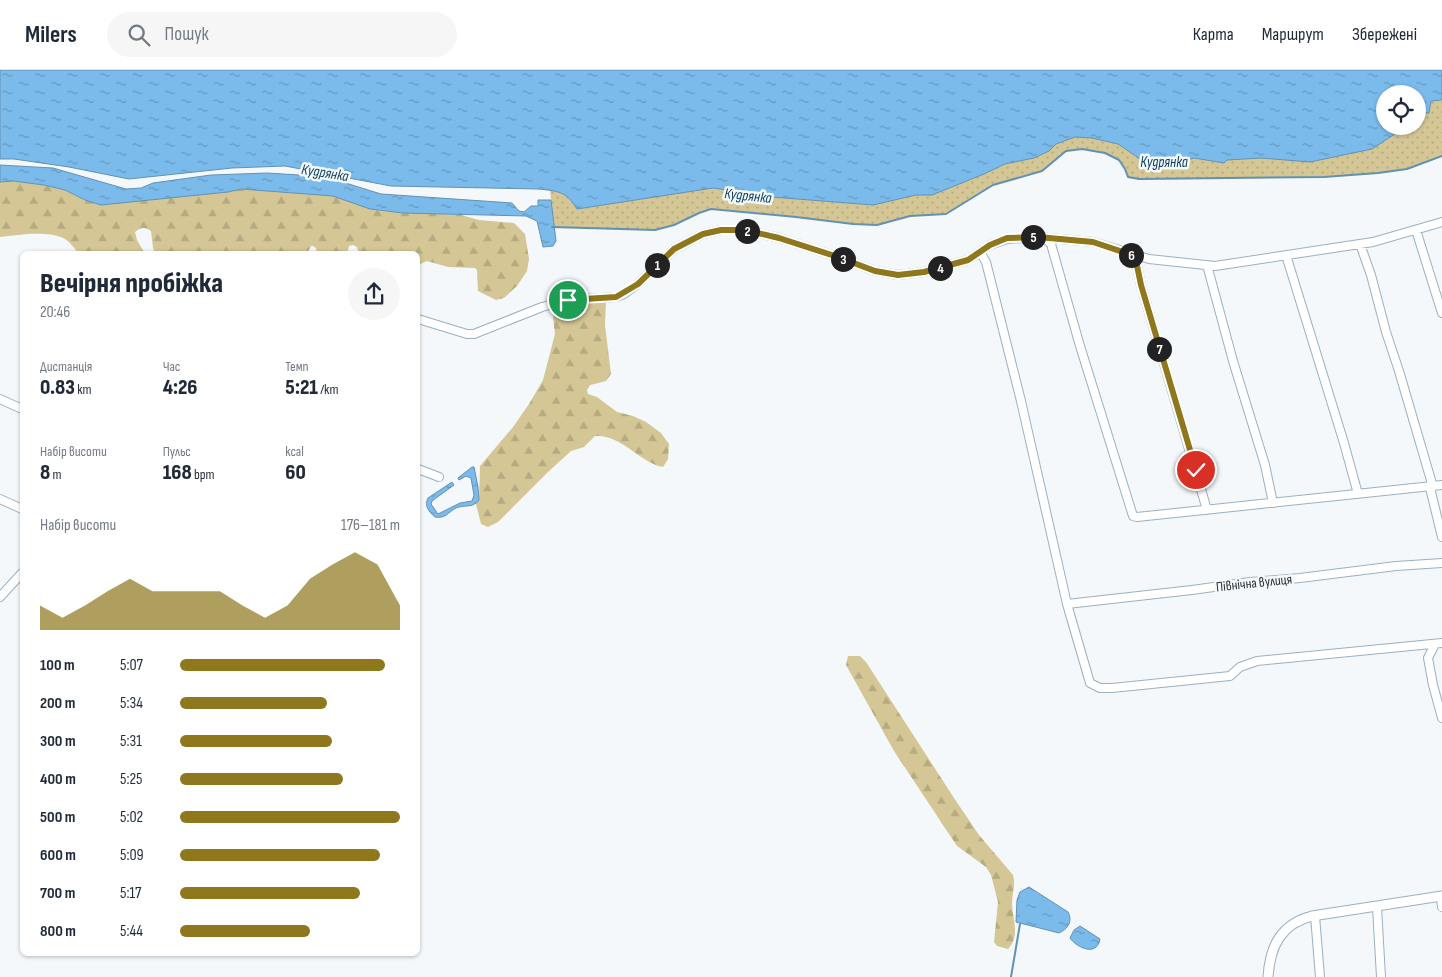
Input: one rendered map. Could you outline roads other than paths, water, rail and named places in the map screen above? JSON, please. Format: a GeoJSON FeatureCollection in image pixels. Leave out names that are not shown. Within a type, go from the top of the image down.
{"type":"FeatureCollection","features":[{"type":"Feature","properties":{"kind":"street"},"geometry":{"type":"LineString","coordinates":[[420,320],[466,334],[474,334],[542,307],[568,300],[616,297],[638,284],[674,249],[703,234],[721,230],[745,230],[779,238],[875,271],[898,275],[939,268],[968,260],[990,245],[1007,238],[1044,238],[1093,242],[1149,260],[1215,266],[1391,238],[1442,222]]}},
{"type":"Feature","properties":{"kind":"street"},"geometry":{"type":"LineString","coordinates":[[1416,230],[1442,313]]}},
{"type":"Feature","properties":{"kind":"street"},"geometry":{"type":"LineString","coordinates":[[1044,238],[1051,244],[1080,346],[1133,516],[1442,485]]}},
{"type":"Feature","properties":{"kind":"street"},"geometry":{"type":"LineString","coordinates":[[1360,244],[1371,275],[1386,332],[1400,371],[1431,487],[1442,538]]}},
{"type":"Feature","properties":{"kind":"street"},"geometry":{"type":"LineString","coordinates":[[980,252],[986,262],[1021,401],[1067,604],[1090,683],[1100,688],[1230,676],[1240,667],[1257,661],[1438,643]]}},
{"type":"Feature","properties":{"kind":"street"},"geometry":{"type":"LineString","coordinates":[[1286,255],[1358,494]]}},
{"type":"Feature","properties":{"kind":"street"},"geometry":{"type":"LineString","coordinates":[[1135,256],[1141,285],[1207,510]]}},
{"type":"Feature","properties":{"kind":"street"},"geometry":{"type":"LineString","coordinates":[[1207,265],[1233,361],[1265,465],[1273,503]]}},
{"type":"Feature","properties":{"kind":"street"},"geometry":{"type":"LineString","coordinates":[[0,399],[20,408]]}},
{"type":"Feature","properties":{"kind":"street"},"geometry":{"type":"LineString","coordinates":[[420,470],[438,478]]}},
{"type":"Feature","properties":{"kind":"street"},"geometry":{"type":"LineString","coordinates":[[0,499],[20,508]]}},
{"type":"Feature","properties":{"kind":"street","name":"Північна вулиця"},"geometry":{"type":"LineString","coordinates":[[1067,604],[1396,566],[1442,563]]}},
{"type":"Feature","properties":{"kind":"street"},"geometry":{"type":"LineString","coordinates":[[0,597],[20,575]]}},
{"type":"Feature","properties":{"kind":"street"},"geometry":{"type":"LineString","coordinates":[[1438,643],[1428,658],[1442,718]]}},
{"type":"Feature","properties":{"kind":"street"},"geometry":{"type":"LineString","coordinates":[[1268,977],[1272,950],[1281,935],[1297,921],[1315,916],[1441,897],[1442,907]]}},
{"type":"Feature","properties":{"kind":"street"},"geometry":{"type":"LineString","coordinates":[[1377,907],[1381,977]]}},
{"type":"Feature","properties":{"kind":"street"},"geometry":{"type":"LineString","coordinates":[[1315,916],[1320,977]]}},
{"type":"Feature","properties":{"kind":"water"},"geometry":{"type":"Polygon","coordinates":[[[0,70],[1442,70],[1442,100],[1431,101],[1429,113],[1426,113],[1426,85],[1376,85],[1376,135],[1393,135],[1372,149],[1310,162],[1261,158],[1227,160],[1224,163],[1194,158],[1168,166],[1143,161],[1118,144],[1092,138],[1075,137],[1056,144],[1049,151],[1034,158],[1005,164],[932,195],[916,195],[873,205],[772,197],[713,188],[577,209],[565,195],[551,190],[391,186],[285,166],[232,168],[129,179],[69,167],[14,159],[0,159],[0,70]]]}},
{"type":"Feature","properties":{"kind":"water"},"geometry":{"type":"Polygon","coordinates":[[[0,165],[53,168],[126,189],[141,188],[153,183],[211,175],[267,173],[299,175],[339,181],[381,194],[512,203],[519,211],[524,212],[531,206],[538,206],[538,200],[551,200],[556,241],[553,246],[543,247],[537,221],[526,216],[403,213],[370,209],[333,196],[241,189],[228,192],[101,205],[85,200],[65,190],[44,185],[13,181],[0,182],[0,165]]]}},
{"type":"Feature","properties":{"kind":"water"},"geometry":{"type":"Polygon","coordinates":[[[474,467],[479,500],[471,505],[456,508],[444,516],[435,517],[428,509],[428,498],[452,482],[454,485],[432,501],[431,504],[438,514],[460,503],[472,501],[474,495],[471,478],[466,476],[459,480],[458,478],[474,467]]]}},
{"type":"Feature","properties":{"kind":"water"},"geometry":{"type":"Polygon","coordinates":[[[1029,887],[1068,912],[1070,922],[1065,929],[1059,933],[1016,922],[1017,900],[1020,892],[1029,887]]]}},
{"type":"Feature","properties":{"kind":"water"},"geometry":{"type":"Polygon","coordinates":[[[1080,926],[1100,939],[1095,948],[1086,949],[1077,945],[1070,938],[1074,930],[1080,926]]]}},
{"type":"Feature","properties":{"kind":"waterway","name":"Кудрянка"},"geometry":{"type":"LineString","coordinates":[[552,227],[655,230],[674,225],[711,209],[877,225],[910,216],[946,214],[993,185],[1042,171],[1066,151],[1082,149],[1105,153],[1119,160],[1128,177],[1139,179],[1324,177],[1378,173],[1407,169],[1442,156]]}},
{"type":"Feature","properties":{"kind":"waterway"},"geometry":{"type":"LineString","coordinates":[[1011,977],[1020,924]]}}]}
